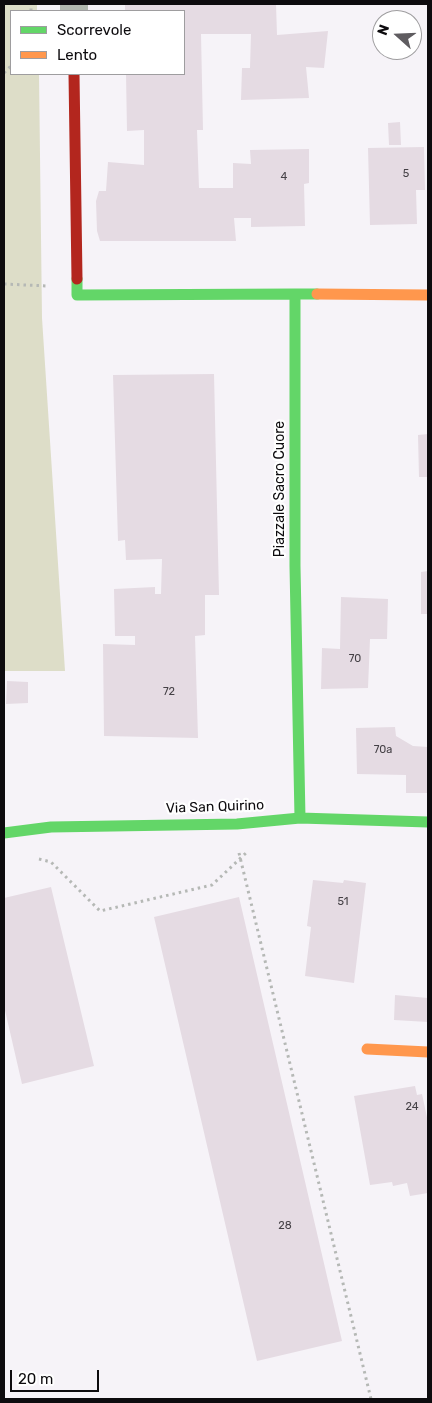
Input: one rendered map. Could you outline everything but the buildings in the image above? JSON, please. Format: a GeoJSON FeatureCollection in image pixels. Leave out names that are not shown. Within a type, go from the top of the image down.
{"type":"FeatureCollection","features":[{"type":"Feature","properties":{"kind":"street"},"geometry":{"type":"LineString","coordinates":[[74,75],[78,295],[428,295]]}},
{"type":"Feature","properties":{"kind":"street","name":"Piazzale Sacro Cuore"},"geometry":{"type":"LineString","coordinates":[[295,294],[295,566],[300,818]]}},
{"type":"Feature","properties":{"kind":"street","name":"Via San Quirino"},"geometry":{"type":"LineString","coordinates":[[4,833],[51,827],[237,824],[300,818],[428,822]]}},
{"type":"Feature","properties":{"kind":"street"},"geometry":{"type":"LineString","coordinates":[[367,1049],[428,1052]]}},
{"type":"Feature","properties":{"kind":"path"},"geometry":{"type":"LineString","coordinates":[[4,284],[77,288]]}},
{"type":"Feature","properties":{"kind":"path"},"geometry":{"type":"LineString","coordinates":[[237,824],[237,845],[371,1399]]}},
{"type":"Feature","properties":{"kind":"path"},"geometry":{"type":"LineString","coordinates":[[32,857],[51,862],[100,912],[212,885],[247,852]]}},
{"type":"Feature","properties":{"kind":"green space"},"geometry":{"type":"Polygon","coordinates":[[[4,4],[37,4],[37,10],[10,10],[10,75],[39,75],[42,318],[65,671],[4,671],[4,4]]]}},
{"type":"Feature","properties":{"kind":"traffic: fast"},"geometry":{"type":"LineString","coordinates":[[77,279],[77,295],[295,294]]}},
{"type":"Feature","properties":{"kind":"traffic: fast"},"geometry":{"type":"LineString","coordinates":[[300,818],[295,566],[295,294],[317,294]]}},
{"type":"Feature","properties":{"kind":"traffic: fast"},"geometry":{"type":"LineString","coordinates":[[4,833],[51,827],[237,824],[300,818],[428,822]]}},
{"type":"Feature","properties":{"kind":"traffic: slow"},"geometry":{"type":"LineString","coordinates":[[317,294],[428,295]]}},
{"type":"Feature","properties":{"kind":"traffic: slow"},"geometry":{"type":"LineString","coordinates":[[367,1049],[428,1052]]}},
{"type":"Feature","properties":{"kind":"traffic: jam"},"geometry":{"type":"LineString","coordinates":[[74,75],[77,279]]}}]}
